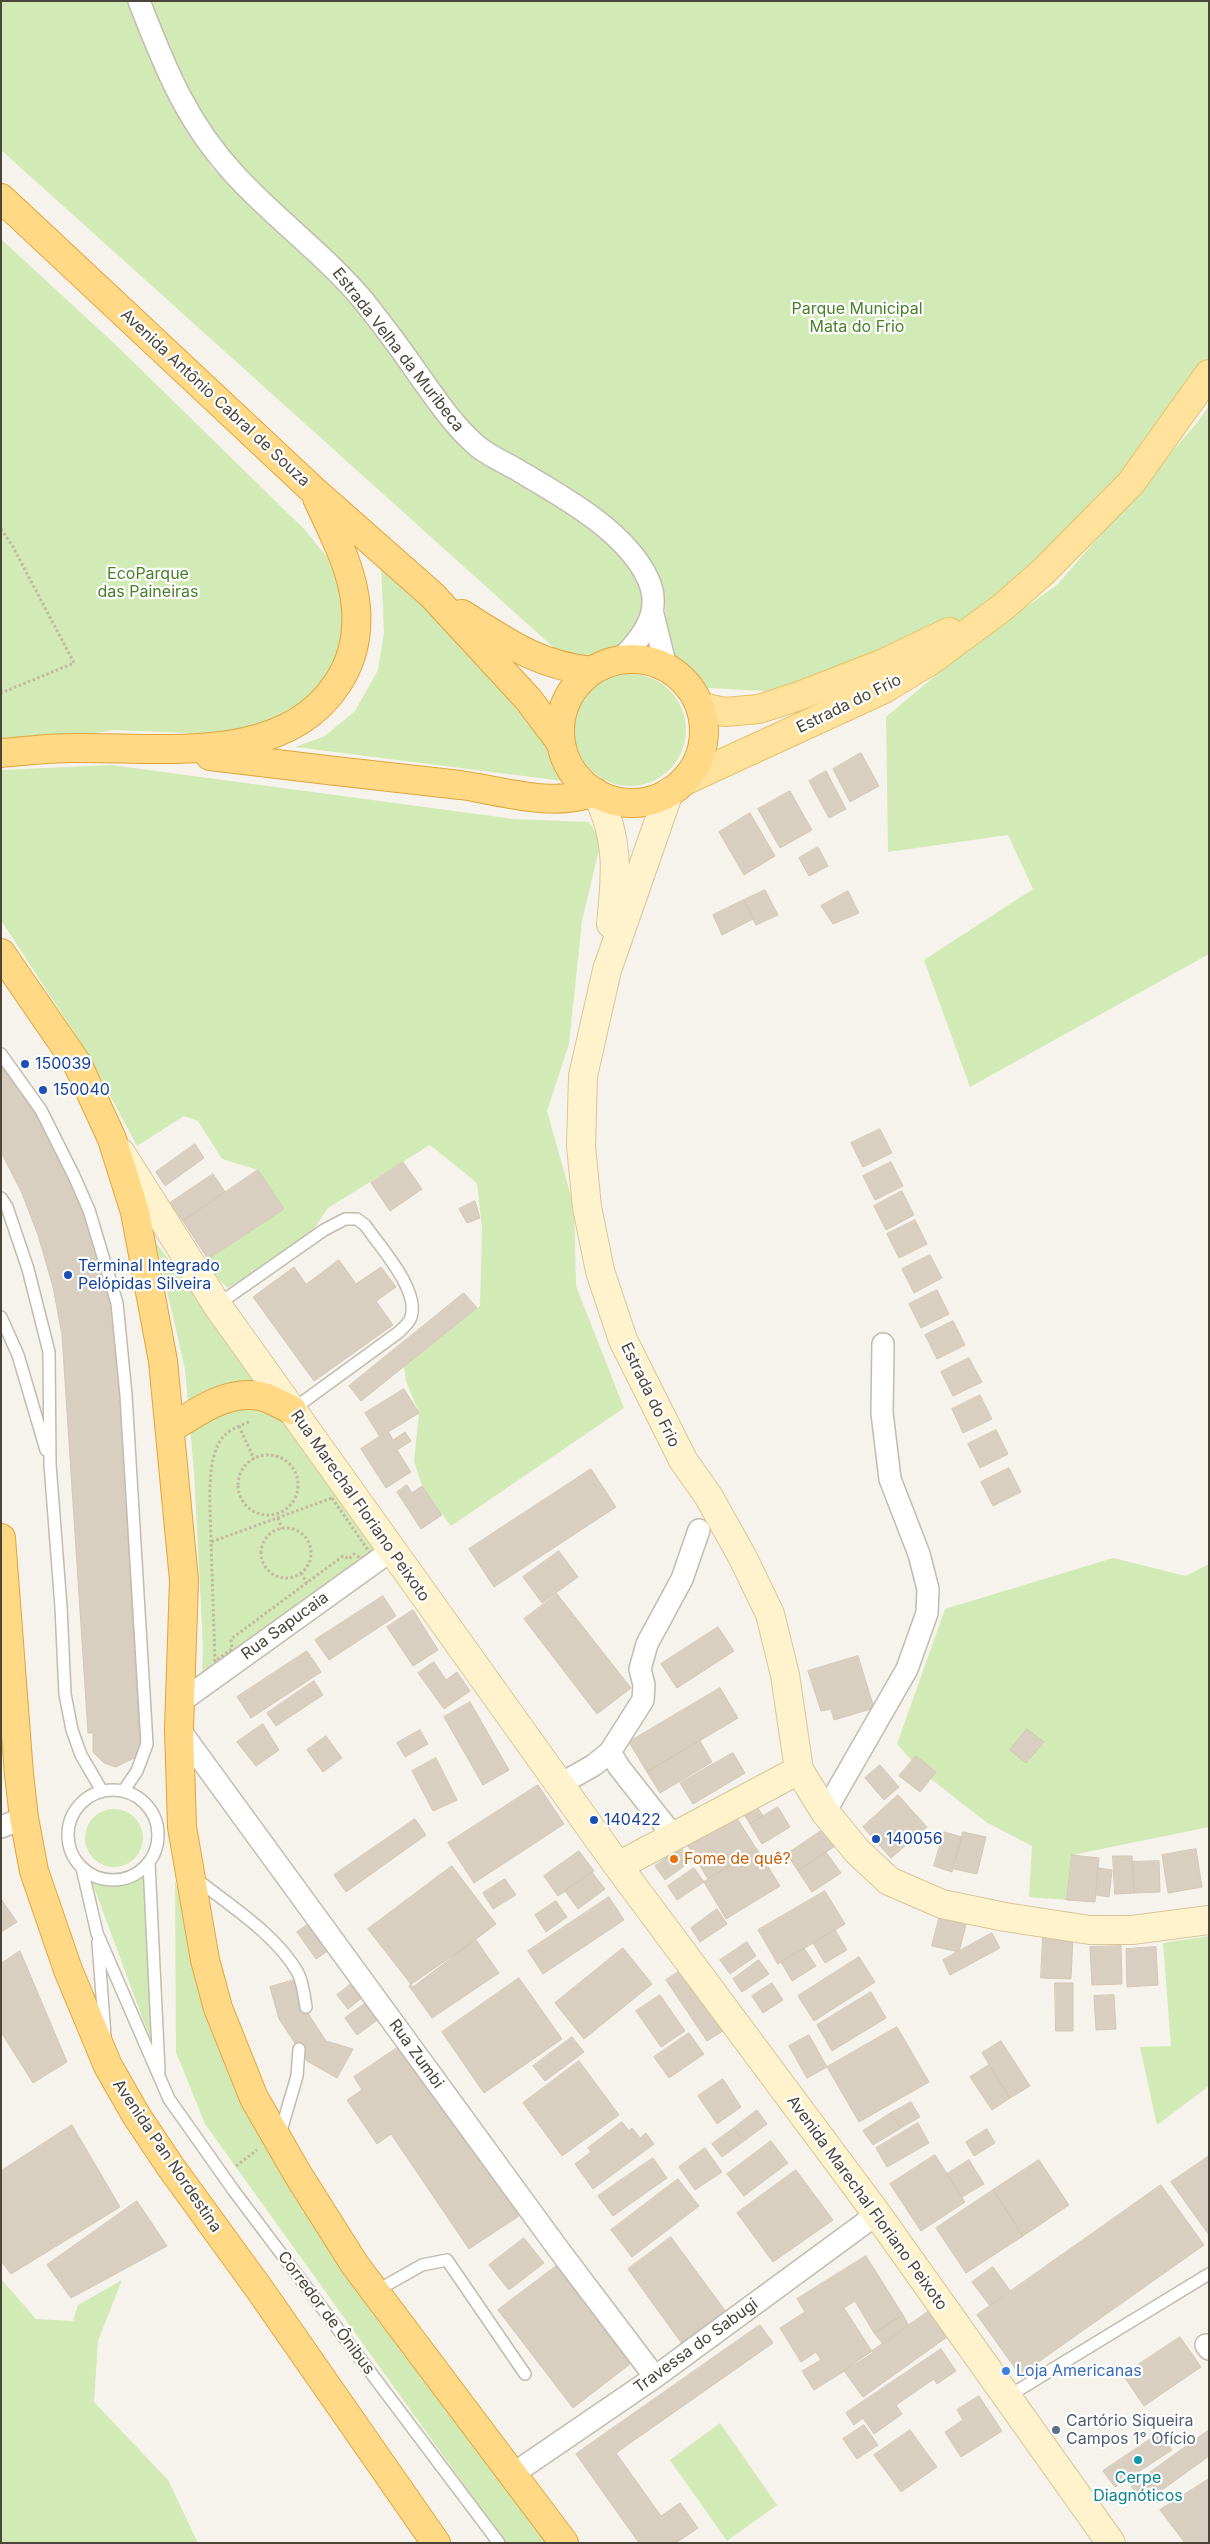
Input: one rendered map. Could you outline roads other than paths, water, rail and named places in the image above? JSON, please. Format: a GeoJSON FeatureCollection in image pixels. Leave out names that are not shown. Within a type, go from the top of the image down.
{"type":"FeatureCollection","features":[{"type":"Feature","properties":{"kind":"highway","name":"Avenida Antônio Cabral de Souza"},"geometry":{"type":"LineString","coordinates":[[1,198],[313,490],[432,595],[528,699],[561,743]]}},
{"type":"Feature","properties":{"kind":"highway"},"geometry":{"type":"LineString","coordinates":[[1,753],[72,748],[208,748],[270,736],[312,714],[327,699],[341,678],[354,647],[356,608],[347,566],[313,490]]}},
{"type":"Feature","properties":{"kind":"highway","name":"Avenida Antônio Cabral de Souza"},"geometry":{"type":"LineString","coordinates":[[432,595],[540,660],[592,671]]}},
{"type":"Feature","properties":{"kind":"highway"},"geometry":{"type":"LineString","coordinates":[[639,659],[666,667],[690,687],[701,707],[705,730],[701,752],[677,786],[643,802],[619,802],[596,793],[582,783],[572,771],[561,743],[560,719],[568,697],[582,678],[592,671],[620,660],[639,659]]}},
{"type":"Feature","properties":{"kind":"highway"},"geometry":{"type":"LineString","coordinates":[[147,748],[459,785],[549,799],[567,800],[596,793]]}},
{"type":"Feature","properties":{"kind":"highway"},"geometry":{"type":"LineString","coordinates":[[1,953],[78,1065],[112,1139],[136,1212],[163,1361],[184,1580],[179,1702],[182,1827],[205,1960],[218,2008],[254,2098],[324,2217],[376,2291],[564,2543]]}},
{"type":"Feature","properties":{"kind":"highway"},"geometry":{"type":"LineString","coordinates":[[170,1429],[220,1400],[241,1396],[261,1396],[292,1410]]}},
{"type":"Feature","properties":{"kind":"highway","name":"Avenida Pan Nordestina"},"geometry":{"type":"LineString","coordinates":[[1,1538],[13,1823],[34,1871],[68,1970],[108,2066],[136,2115],[170,2166],[260,2290],[436,2543]]}},
{"type":"Feature","properties":{"kind":"main road","name":"Estrada do Frio"},"geometry":{"type":"LineString","coordinates":[[607,970],[677,786],[884,689],[930,662],[1003,607],[1044,571],[1131,482],[1209,374]]}},
{"type":"Feature","properties":{"kind":"main road","name":"Estrada do Frio"},"geometry":{"type":"LineString","coordinates":[[701,707],[725,712],[759,709],[884,663],[1003,607]]}},
{"type":"Feature","properties":{"kind":"main road","name":"Estrada do Frio"},"geometry":{"type":"LineString","coordinates":[[596,793],[608,816],[615,843],[616,869],[607,970],[583,1076],[581,1136],[587,1207],[600,1271],[623,1340],[682,1460],[709,1497],[743,1558],[770,1614],[784,1675],[799,1770],[820,1804],[857,1851],[889,1881],[942,1904],[1005,1917],[1090,1930],[1141,1929],[1209,1920]]}},
{"type":"Feature","properties":{"kind":"main road","name":"Rua Marechal Floriano Peixoto"},"geometry":{"type":"LineString","coordinates":[[112,1139],[218,1305],[618,1866]]}},
{"type":"Feature","properties":{"kind":"main road"},"geometry":{"type":"LineString","coordinates":[[618,1866],[799,1770]]}},
{"type":"Feature","properties":{"kind":"main road","name":"Avenida Marechal Floriano Peixoto"},"geometry":{"type":"LineString","coordinates":[[618,1866],[877,2214],[1111,2543]]}},
{"type":"Feature","properties":{"kind":"street","name":"Estrada Velha da Muribeca"},"geometry":{"type":"LineString","coordinates":[[139,1],[172,85],[203,134],[236,176],[329,263],[362,299],[454,424],[478,447],[586,512],[608,530],[631,554],[648,578],[653,596],[653,614],[666,667]]}},
{"type":"Feature","properties":{"kind":"street"},"geometry":{"type":"LineString","coordinates":[[620,660],[631,649],[653,614]]}},
{"type":"Feature","properties":{"kind":"street"},"geometry":{"type":"LineString","coordinates":[[820,1804],[907,1669],[927,1613],[928,1589],[919,1554],[890,1479],[882,1413],[883,1344]]}},
{"type":"Feature","properties":{"kind":"street"},"geometry":{"type":"LineString","coordinates":[[559,1785],[610,1752],[643,1700],[644,1684],[640,1669],[646,1644],[682,1579],[699,1530]]}},
{"type":"Feature","properties":{"kind":"street","name":"Rua Sapucaia"},"geometry":{"type":"LineString","coordinates":[[179,1702],[392,1550]]}},
{"type":"Feature","properties":{"kind":"street","name":"Rua Zumbi"},"geometry":{"type":"LineString","coordinates":[[179,1729],[559,2250],[655,2377]]}},
{"type":"Feature","properties":{"kind":"street"},"geometry":{"type":"LineString","coordinates":[[610,1752],[619,1767],[674,1837]]}},
{"type":"Feature","properties":{"kind":"street","name":"Travessa do Sabugi"},"geometry":{"type":"LineString","coordinates":[[513,2474],[655,2377],[877,2214]]}},
{"type":"Feature","properties":{"kind":"lane"},"geometry":{"type":"LineString","coordinates":[[1,1054],[41,1110],[74,1176],[89,1210],[117,1303],[126,1395],[148,1744],[137,1771],[124,1790],[102,1791],[81,1755],[72,1730],[65,1694],[61,1607],[50,1464],[49,1352],[28,1269],[7,1207],[1,1198]]}},
{"type":"Feature","properties":{"kind":"lane"},"geometry":{"type":"LineString","coordinates":[[218,1305],[324,1230],[345,1219],[357,1219],[365,1225],[408,1287],[413,1303],[411,1318],[399,1332],[292,1410]]}},
{"type":"Feature","properties":{"kind":"lane"},"geometry":{"type":"LineString","coordinates":[[1,1317],[18,1355],[50,1464]]}},
{"type":"Feature","properties":{"kind":"lane","name":"Corredor de Ônibus"},"geometry":{"type":"LineString","coordinates":[[124,1790],[138,1796],[150,1807],[156,1820],[159,1835],[156,1850],[149,1863],[160,2080]]}},
{"type":"Feature","properties":{"kind":"lane","name":"Corredor de Ônibus"},"geometry":{"type":"LineString","coordinates":[[102,1791],[85,1801],[73,1814],[68,1828],[68,1843],[73,1856],[82,1868],[98,1933],[160,2080],[189,2129],[234,2191],[499,2543]]}},
{"type":"Feature","properties":{"kind":"lane"},"geometry":{"type":"LineString","coordinates":[[82,1868],[94,1876],[109,1880],[124,1879],[137,1873],[149,1863]]}},
{"type":"Feature","properties":{"kind":"lane"},"geometry":{"type":"LineString","coordinates":[[190,1874],[282,1948],[300,1978],[306,2007]]}},
{"type":"Feature","properties":{"kind":"lane","name":"Corredor de Ônibus"},"geometry":{"type":"LineString","coordinates":[[98,1933],[108,2066]]}},
{"type":"Feature","properties":{"kind":"lane"},"geometry":{"type":"LineString","coordinates":[[278,2141],[297,2076],[299,2049]]}},
{"type":"Feature","properties":{"kind":"lane"},"geometry":{"type":"LineString","coordinates":[[376,2291],[422,2265],[447,2260],[524,2374]]}},
{"type":"Feature","properties":{"kind":"lane"},"geometry":{"type":"LineString","coordinates":[[1007,2397],[1209,2274]]}},
{"type":"Feature","properties":{"kind":"place","name":"150039"},"geometry":{"type":"Point","coordinates":[25,1064]}},
{"type":"Feature","properties":{"kind":"place","name":"150040"},"geometry":{"type":"Point","coordinates":[43,1090]}},
{"type":"Feature","properties":{"kind":"place","name":"Terminal Integrado Pelópidas Silveira"},"geometry":{"type":"Point","coordinates":[68,1275]}},
{"type":"Feature","properties":{"kind":"place","name":"140422"},"geometry":{"type":"Point","coordinates":[594,1820]}},
{"type":"Feature","properties":{"kind":"place","name":"140056"},"geometry":{"type":"Point","coordinates":[876,1839]}},
{"type":"Feature","properties":{"kind":"place","name":"Fome de quê?"},"geometry":{"type":"Point","coordinates":[674,1859]}},
{"type":"Feature","properties":{"kind":"place","name":"Loja Americanas"},"geometry":{"type":"Point","coordinates":[1006,2371]}},
{"type":"Feature","properties":{"kind":"place","name":"Cartório Siqueira Campos 1° Ofício"},"geometry":{"type":"Point","coordinates":[1056,2430]}},
{"type":"Feature","properties":{"kind":"place","name":"Cerpe Diagnóticos"},"geometry":{"type":"Point","coordinates":[1138,2460]}},
{"type":"Feature","properties":{"kind":"park label","name":"Parque Municipal Mata do Frio"},"geometry":{"type":"Point","coordinates":[857,318]}},
{"type":"Feature","properties":{"kind":"park label","name":"EcoParque das Paineiras"},"geometry":{"type":"Point","coordinates":[148,583]}}]}
